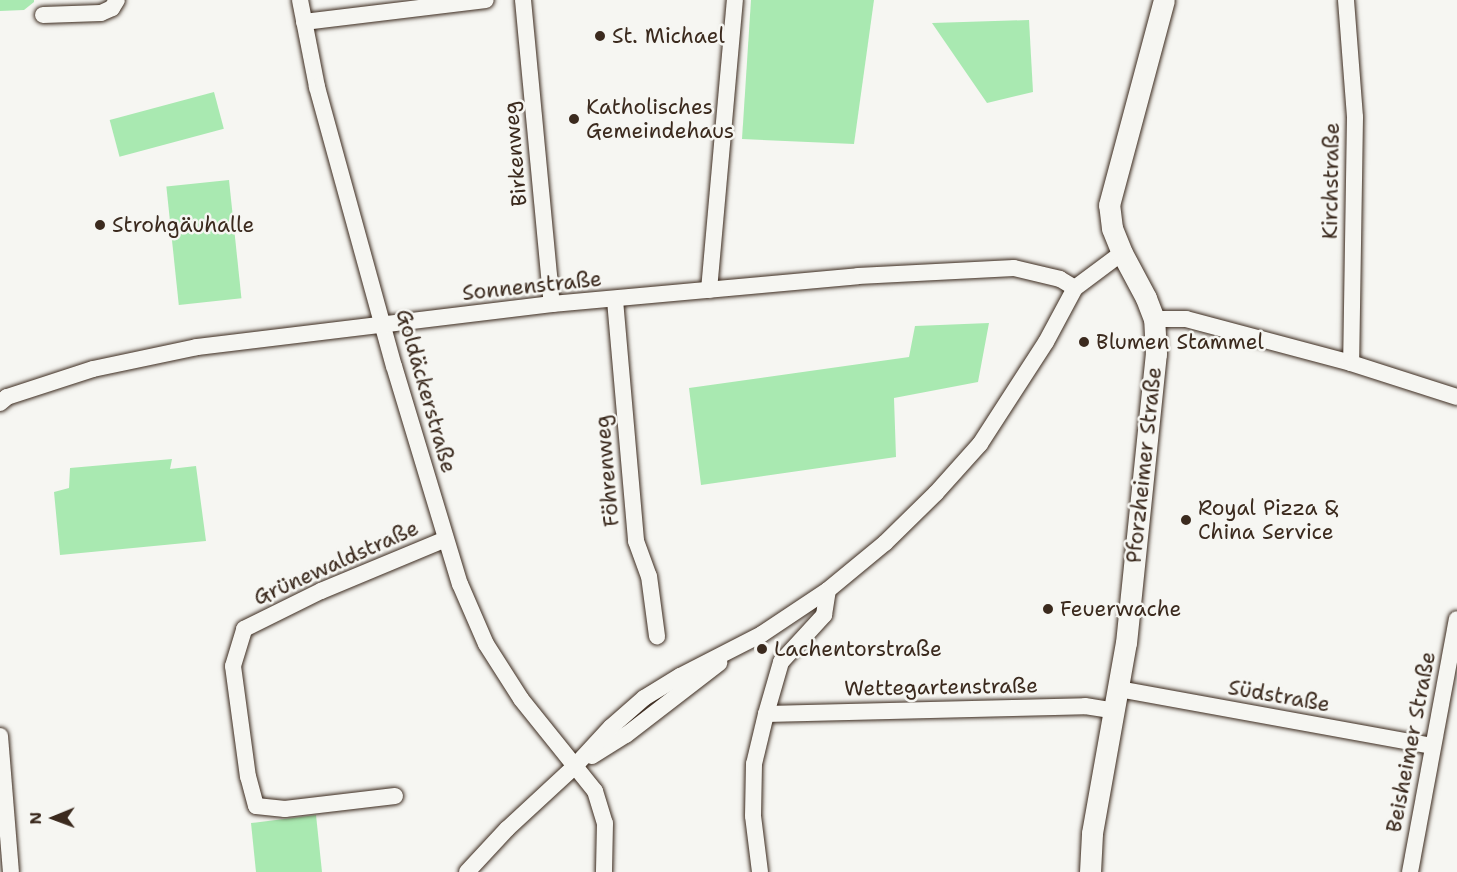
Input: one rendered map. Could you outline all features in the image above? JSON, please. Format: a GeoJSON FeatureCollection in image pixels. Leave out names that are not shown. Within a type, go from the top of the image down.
{"type":"FeatureCollection","features":[{"type":"Feature","properties":{"kind":"street"},"geometry":{"type":"LineString","coordinates":[[43,15],[101,13],[112,8],[117,0]]}},
{"type":"Feature","properties":{"kind":"street","name":"Goldäckerstraße"},"geometry":{"type":"LineString","coordinates":[[300,0],[317,87],[382,325],[460,584],[486,644],[521,699],[595,791],[605,823],[604,872]]}},
{"type":"Feature","properties":{"kind":"street"},"geometry":{"type":"LineString","coordinates":[[304,22],[486,0]]}},
{"type":"Feature","properties":{"kind":"street","name":"Birkenweg"},"geometry":{"type":"LineString","coordinates":[[523,0],[552,304]]}},
{"type":"Feature","properties":{"kind":"street"},"geometry":{"type":"LineString","coordinates":[[709,290],[735,0]]}},
{"type":"Feature","properties":{"kind":"street","name":"Pforzheimer Straße"},"geometry":{"type":"LineString","coordinates":[[1090,872],[1092,833],[1119,689],[1156,354],[1154,319],[1112,228],[1109,205],[1111,189],[1164,0]]}},
{"type":"Feature","properties":{"kind":"street","name":"Kirchstraße"},"geometry":{"type":"LineString","coordinates":[[1346,0],[1355,117],[1352,363]]}},
{"type":"Feature","properties":{"kind":"street"},"geometry":{"type":"LineString","coordinates":[[467,872],[507,829],[575,766],[611,727],[644,698],[680,676],[754,639],[828,590],[885,543],[936,493],[980,444],[1046,342],[1075,288],[1122,253]]}},
{"type":"Feature","properties":{"kind":"street","name":"Sonnenstraße"},"geometry":{"type":"LineString","coordinates":[[0,403],[7,397],[93,369],[197,347],[552,304],[858,276],[1014,268],[1060,279],[1075,288]]}},
{"type":"Feature","properties":{"kind":"street","name":"Föhrenweg"},"geometry":{"type":"LineString","coordinates":[[615,300],[636,541],[650,576],[657,636]]}},
{"type":"Feature","properties":{"kind":"street"},"geometry":{"type":"LineString","coordinates":[[1154,319],[1186,319],[1352,363],[1457,397]]}},
{"type":"Feature","properties":{"kind":"street","name":"Grünewaldstraße"},"geometry":{"type":"LineString","coordinates":[[395,796],[285,810],[256,806],[248,777],[233,666],[244,629],[331,586],[446,539]]}},
{"type":"Feature","properties":{"kind":"street"},"geometry":{"type":"LineString","coordinates":[[760,872],[753,816],[754,764],[766,714],[781,662],[824,615],[828,590]]}},
{"type":"Feature","properties":{"kind":"street","name":"Beisheimer Straße"},"geometry":{"type":"LineString","coordinates":[[1410,872],[1457,620]]}},
{"type":"Feature","properties":{"kind":"street","name":"Südstraße"},"geometry":{"type":"LineString","coordinates":[[1119,689],[1432,746]]}},
{"type":"Feature","properties":{"kind":"street","name":"Wettegartenstraße"},"geometry":{"type":"LineString","coordinates":[[766,714],[1085,706],[1116,711]]}},
{"type":"Feature","properties":{"kind":"street"},"geometry":{"type":"LineString","coordinates":[[0,736],[11,872]]}},
{"type":"Feature","properties":{"kind":"green space"},"geometry":{"type":"Polygon","coordinates":[[[0,0],[34,0],[34,2],[24,10],[0,11],[0,0]]]}},
{"type":"Feature","properties":{"kind":"green space"},"geometry":{"type":"Polygon","coordinates":[[[751,0],[874,0],[854,144],[742,139],[751,0]]]}},
{"type":"Feature","properties":{"kind":"green space"},"geometry":{"type":"Polygon","coordinates":[[[1029,20],[1033,92],[987,103],[932,23],[1029,20]]]}},
{"type":"Feature","properties":{"kind":"green space"},"geometry":{"type":"Polygon","coordinates":[[[214,92],[224,129],[120,157],[110,120],[214,92]]]}},
{"type":"Feature","properties":{"kind":"green space"},"geometry":{"type":"Polygon","coordinates":[[[229,180],[241,298],[179,305],[166,187],[229,180]]]}},
{"type":"Feature","properties":{"kind":"green space"},"geometry":{"type":"Polygon","coordinates":[[[989,323],[978,382],[894,398],[896,457],[701,485],[689,388],[909,357],[915,326],[989,323]]]}},
{"type":"Feature","properties":{"kind":"green space"},"geometry":{"type":"Polygon","coordinates":[[[172,459],[170,469],[196,466],[206,541],[60,555],[54,492],[69,488],[70,468],[172,459]]]}},
{"type":"Feature","properties":{"kind":"green space"},"geometry":{"type":"Polygon","coordinates":[[[316,815],[322,872],[256,872],[251,823],[316,815]]]}},
{"type":"Feature","properties":{"kind":"place","name":"St. Michael"},"geometry":{"type":"Point","coordinates":[600,36]}},
{"type":"Feature","properties":{"kind":"place","name":"Katholisches Gemeindehaus"},"geometry":{"type":"Point","coordinates":[574,119]}},
{"type":"Feature","properties":{"kind":"place","name":"Strohgäuhalle"},"geometry":{"type":"Point","coordinates":[100,225]}},
{"type":"Feature","properties":{"kind":"place","name":"Blumen Stammel"},"geometry":{"type":"Point","coordinates":[1084,342]}},
{"type":"Feature","properties":{"kind":"place","name":"Royal Pizza & China Service"},"geometry":{"type":"Point","coordinates":[1186,520]}},
{"type":"Feature","properties":{"kind":"place","name":"Feuerwache"},"geometry":{"type":"Point","coordinates":[1048,609]}},
{"type":"Feature","properties":{"kind":"place","name":"Lachentorstraße"},"geometry":{"type":"Point","coordinates":[762,649]}}]}
